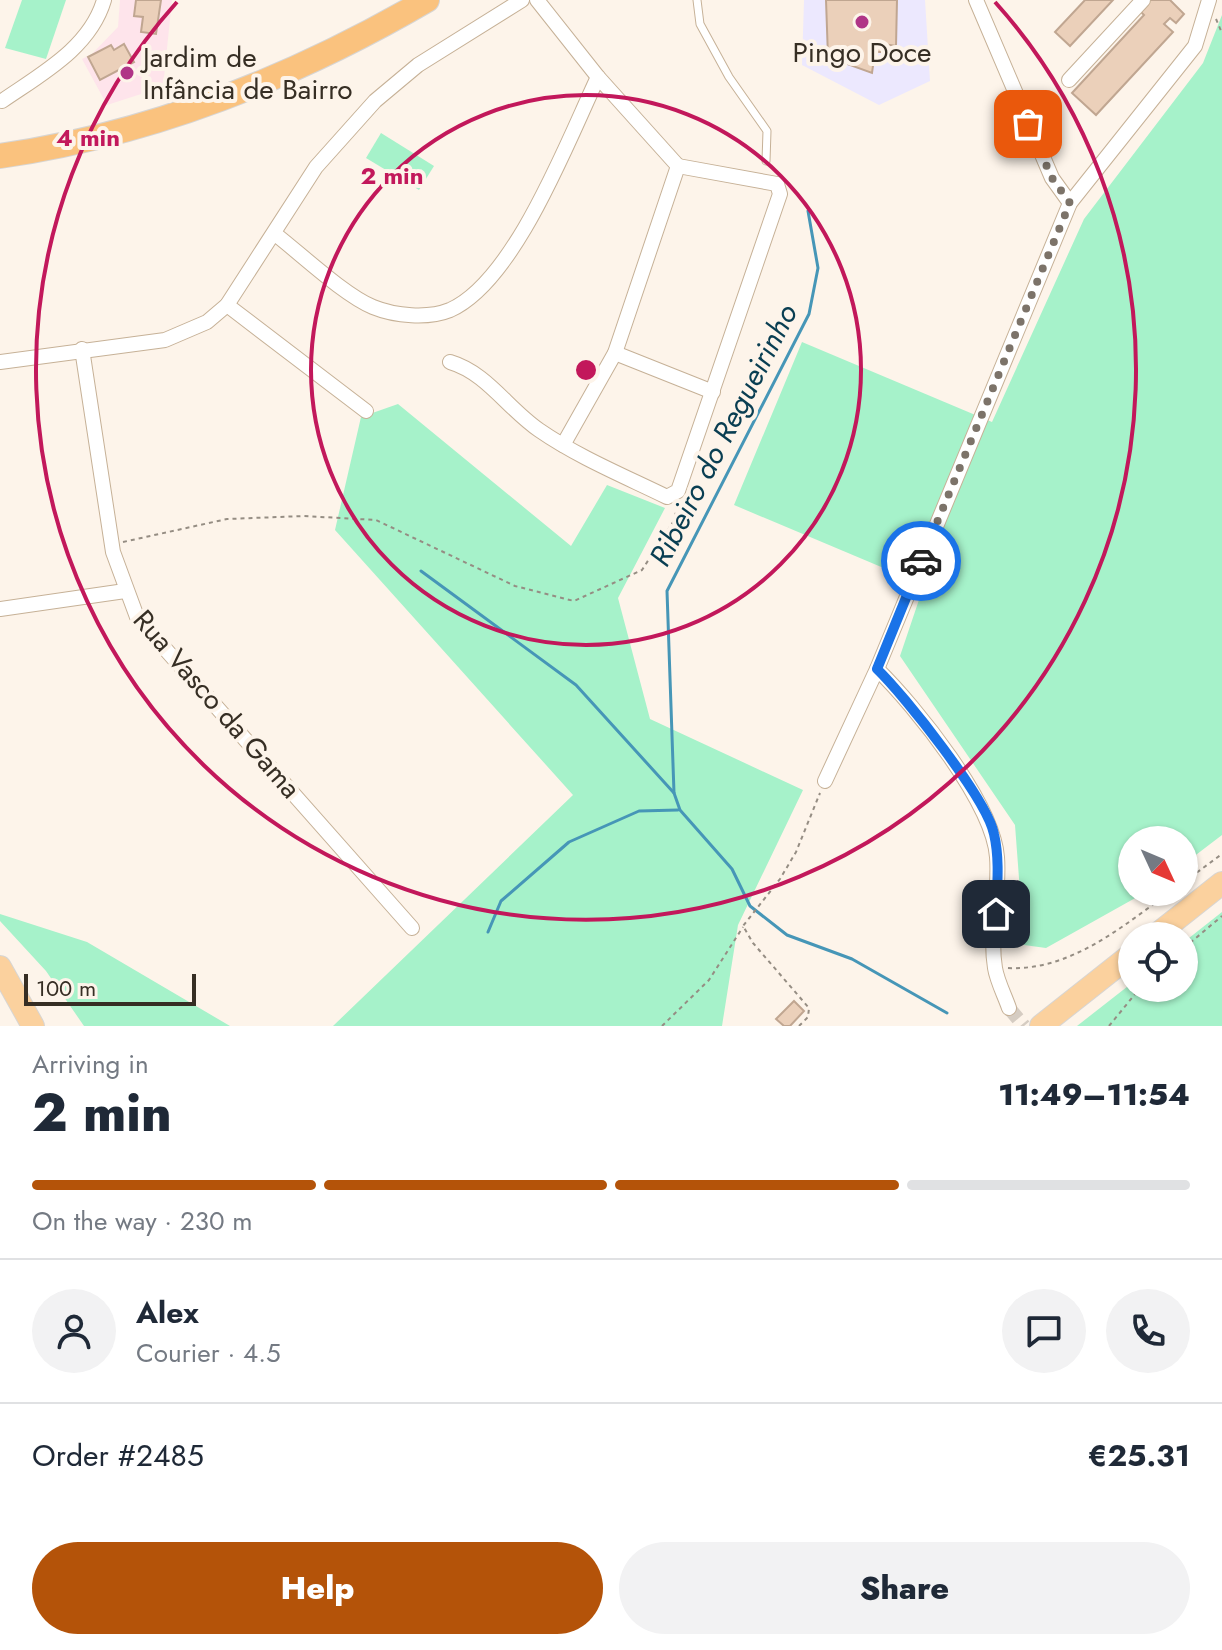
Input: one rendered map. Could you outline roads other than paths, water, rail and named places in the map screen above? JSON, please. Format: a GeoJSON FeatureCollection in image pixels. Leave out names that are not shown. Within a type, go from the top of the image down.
{"type":"FeatureCollection","features":[{"type":"Feature","properties":{"kind":"highway"},"geometry":{"type":"LineString","coordinates":[[0,148],[91,131],[227,90],[321,48],[411,0]]}},
{"type":"Feature","properties":{"kind":"highway"},"geometry":{"type":"LineString","coordinates":[[0,156],[94,139],[231,96],[325,54],[427,0]]}},
{"type":"Feature","properties":{"kind":"main road"},"geometry":{"type":"LineString","coordinates":[[1173,922],[1222,883]]}},
{"type":"Feature","properties":{"kind":"main road"},"geometry":{"type":"LineString","coordinates":[[1041,1026],[1118,965]]}},
{"type":"Feature","properties":{"kind":"main road"},"geometry":{"type":"LineString","coordinates":[[0,967],[33,1026]]}},
{"type":"Feature","properties":{"kind":"main road"},"geometry":{"type":"LineString","coordinates":[[0,987],[20,1026]]}},
{"type":"Feature","properties":{"kind":"street"},"geometry":{"type":"LineString","coordinates":[[2,101],[55,65],[80,42],[99,16],[104,0]]}},
{"type":"Feature","properties":{"kind":"street"},"geometry":{"type":"LineString","coordinates":[[0,362],[165,340],[207,322],[227,305],[316,167],[375,101],[418,65],[522,0]]}},
{"type":"Feature","properties":{"kind":"street"},"geometry":{"type":"LineString","coordinates":[[450,362],[470,368],[535,427],[563,445],[672,494],[713,392],[780,194],[777,184],[678,166],[598,77],[537,0]]}},
{"type":"Feature","properties":{"kind":"street"},"geometry":{"type":"LineString","coordinates":[[976,0],[1052,178],[1070,203]]}},
{"type":"Feature","properties":{"kind":"street"},"geometry":{"type":"LineString","coordinates":[[1069,80],[1143,0]]}},
{"type":"Feature","properties":{"kind":"street"},"geometry":{"type":"LineString","coordinates":[[825,781],[877,669],[1070,203],[1195,46],[1209,0]]}},
{"type":"Feature","properties":{"kind":"street"},"geometry":{"type":"LineString","coordinates":[[275,234],[372,306],[414,316],[450,310],[489,281],[528,222],[598,77]]}},
{"type":"Feature","properties":{"kind":"street"},"geometry":{"type":"LineString","coordinates":[[563,445],[615,353],[678,166]]}},
{"type":"Feature","properties":{"kind":"street"},"geometry":{"type":"LineString","coordinates":[[227,305],[366,411]]}},
{"type":"Feature","properties":{"kind":"street","name":"Rua Vasco da Gama"},"geometry":{"type":"LineString","coordinates":[[82,349],[112,545],[125,591],[137,617],[412,928]]}},
{"type":"Feature","properties":{"kind":"street"},"geometry":{"type":"LineString","coordinates":[[615,353],[713,392]]}},
{"type":"Feature","properties":{"kind":"street"},"geometry":{"type":"LineString","coordinates":[[0,609],[125,591]]}},
{"type":"Feature","properties":{"kind":"street"},"geometry":{"type":"LineString","coordinates":[[877,669],[898,689],[981,805],[994,830],[998,859],[995,968],[1009,1008]]}},
{"type":"Feature","properties":{"kind":"lane"},"geometry":{"type":"LineString","coordinates":[[697,0],[700,24],[729,77],[767,131],[766,161]]}},
{"type":"Feature","properties":{"kind":"waterway","name":"Ribeiro do Regueirinho"},"geometry":{"type":"LineString","coordinates":[[808,211],[818,268],[809,314],[667,591],[674,793],[680,810],[732,869],[750,906],[787,935],[852,959],[947,1013]]}},
{"type":"Feature","properties":{"kind":"waterway"},"geometry":{"type":"LineString","coordinates":[[421,571],[576,685],[674,793]]}},
{"type":"Feature","properties":{"kind":"waterway"},"geometry":{"type":"LineString","coordinates":[[488,932],[501,901],[569,842],[639,811],[678,810]]}},
{"type":"Feature","properties":{"kind":"tunnel"},"geometry":{"type":"LineString","coordinates":[[1009,1008],[1024,1026]]}},
{"type":"Feature","properties":{"kind":"place","name":"Pingo Doce"},"geometry":{"type":"Point","coordinates":[862,22]}},
{"type":"Feature","properties":{"kind":"place","name":"Jardim de Infância de Bairro"},"geometry":{"type":"Point","coordinates":[127,73]}}]}
